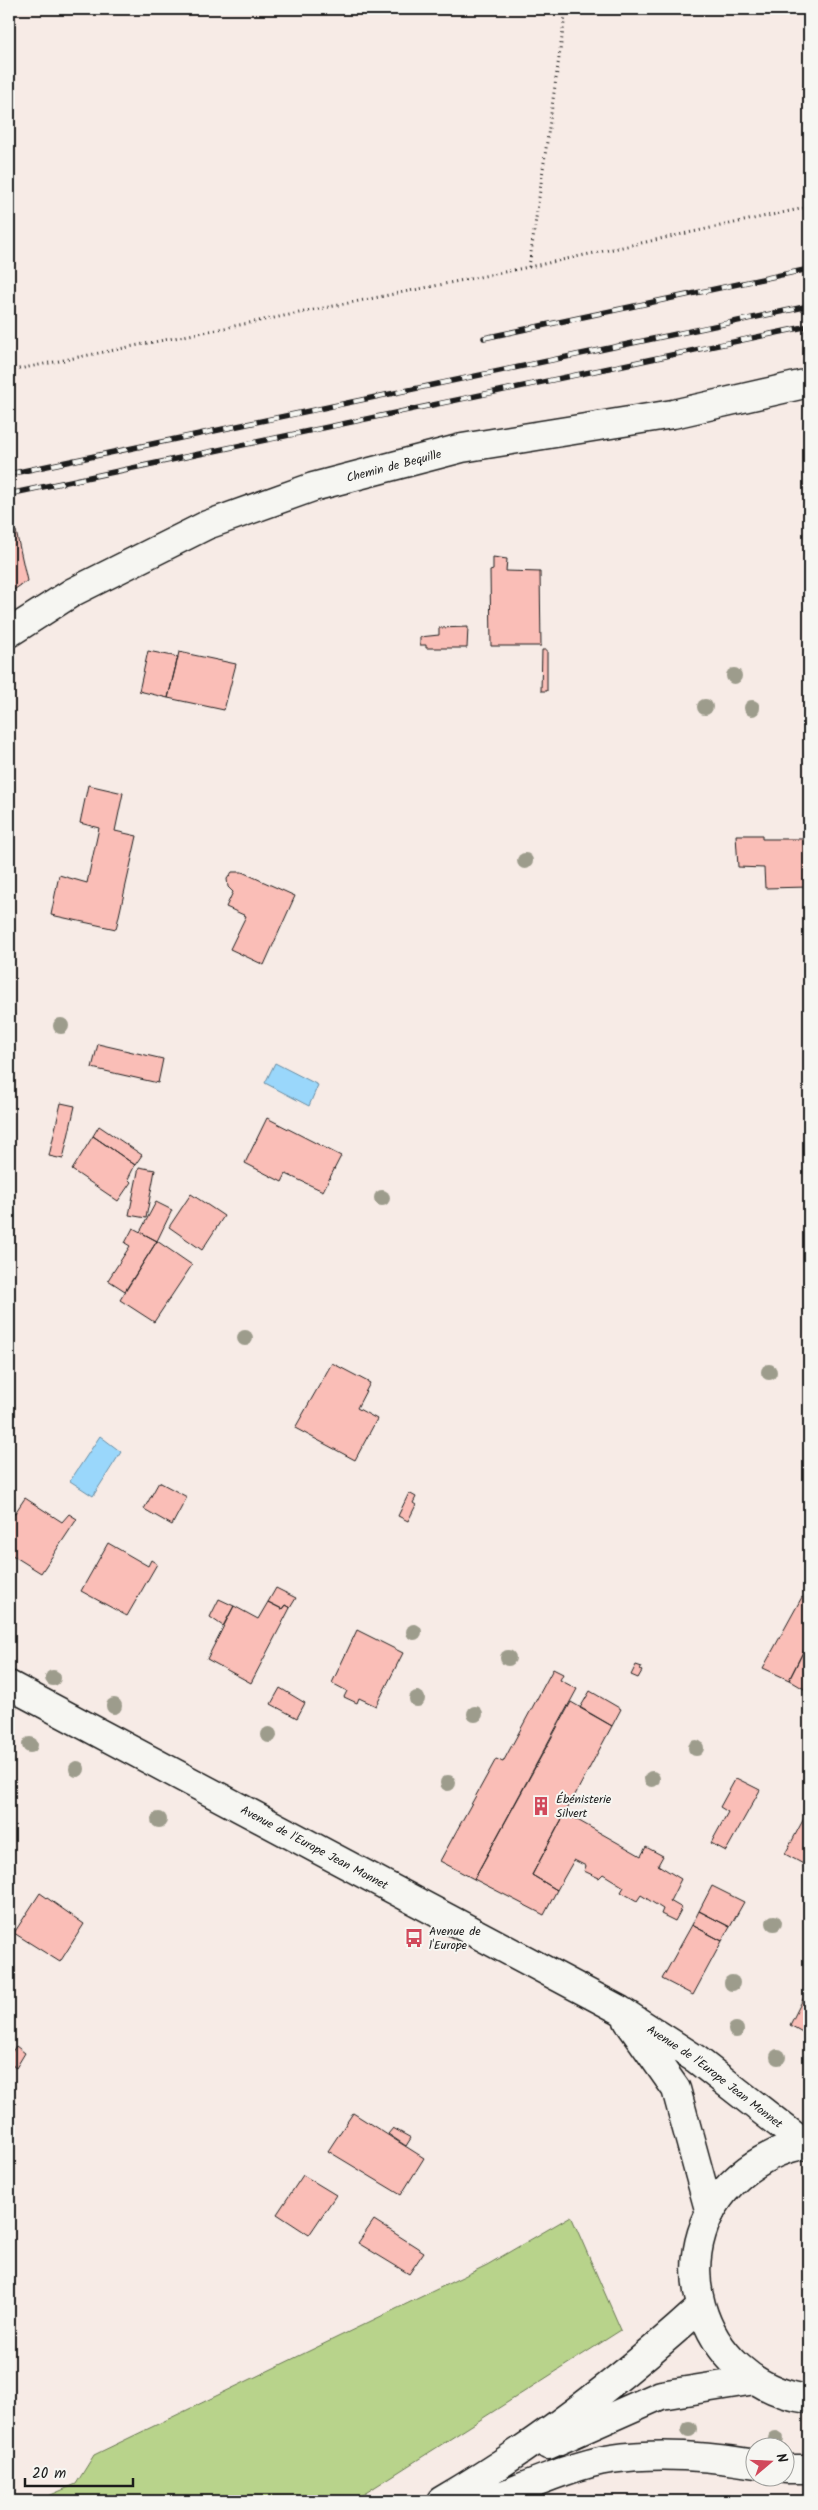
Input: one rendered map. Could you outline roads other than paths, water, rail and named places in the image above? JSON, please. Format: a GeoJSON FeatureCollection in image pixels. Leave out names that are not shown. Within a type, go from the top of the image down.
{"type":"FeatureCollection","features":[{"type":"Feature","properties":{"kind":"main road","name":"Chemin de Bequille"},"geometry":{"type":"LineString","coordinates":[[9,634],[73,592],[207,525],[313,487],[462,448],[673,414],[809,383]]}},
{"type":"Feature","properties":{"kind":"main road","name":"Avenue de l'Europe Jean Monnet"},"geometry":{"type":"LineString","coordinates":[[9,1685],[620,2010],[696,2059],[807,2145]]}},
{"type":"Feature","properties":{"kind":"main road","name":"Avenue de l'Europe Jean Monnet"},"geometry":{"type":"LineString","coordinates":[[620,2010],[676,2090],[710,2213]]}},
{"type":"Feature","properties":{"kind":"main road"},"geometry":{"type":"LineString","coordinates":[[807,2145],[782,2151],[758,2162],[738,2177],[710,2213],[701,2235],[696,2261],[695,2284],[701,2307],[711,2332],[724,2352],[739,2369],[773,2390],[809,2399]]}},
{"type":"Feature","properties":{"kind":"main road"},"geometry":{"type":"LineString","coordinates":[[501,2466],[640,2362],[701,2307]]}},
{"type":"Feature","properties":{"kind":"main road"},"geometry":{"type":"LineString","coordinates":[[441,2501],[501,2466],[661,2395],[755,2380]]}},
{"type":"Feature","properties":{"kind":"main road"},"geometry":{"type":"LineString","coordinates":[[487,2501],[609,2459],[666,2455],[720,2458],[746,2462]]}},
{"type":"Feature","properties":{"kind":"main road"},"geometry":{"type":"LineString","coordinates":[[796,2469],[809,2469]]}},
{"type":"Feature","properties":{"kind":"water"},"geometry":{"type":"Polygon","coordinates":[[[275,1063],[318,1085],[309,1106],[265,1083],[275,1063]]]}},
{"type":"Feature","properties":{"kind":"water"},"geometry":{"type":"Polygon","coordinates":[[[100,1436],[121,1452],[93,1496],[70,1481],[100,1436]]]}},
{"type":"Feature","properties":{"kind":"railway"},"geometry":{"type":"LineString","coordinates":[[484,338],[809,269]]}},
{"type":"Feature","properties":{"kind":"railway"},"geometry":{"type":"LineString","coordinates":[[9,474],[809,306]]}},
{"type":"Feature","properties":{"kind":"railway"},"geometry":{"type":"LineString","coordinates":[[9,494],[809,326]]}},
{"type":"Feature","properties":{"kind":"place","name":"Ébénisterie Silvert"},"geometry":{"type":"Point","coordinates":[541,1806]}},
{"type":"Feature","properties":{"kind":"place","name":"Avenue de l'Europe"},"geometry":{"type":"Point","coordinates":[414,1938]}}]}
